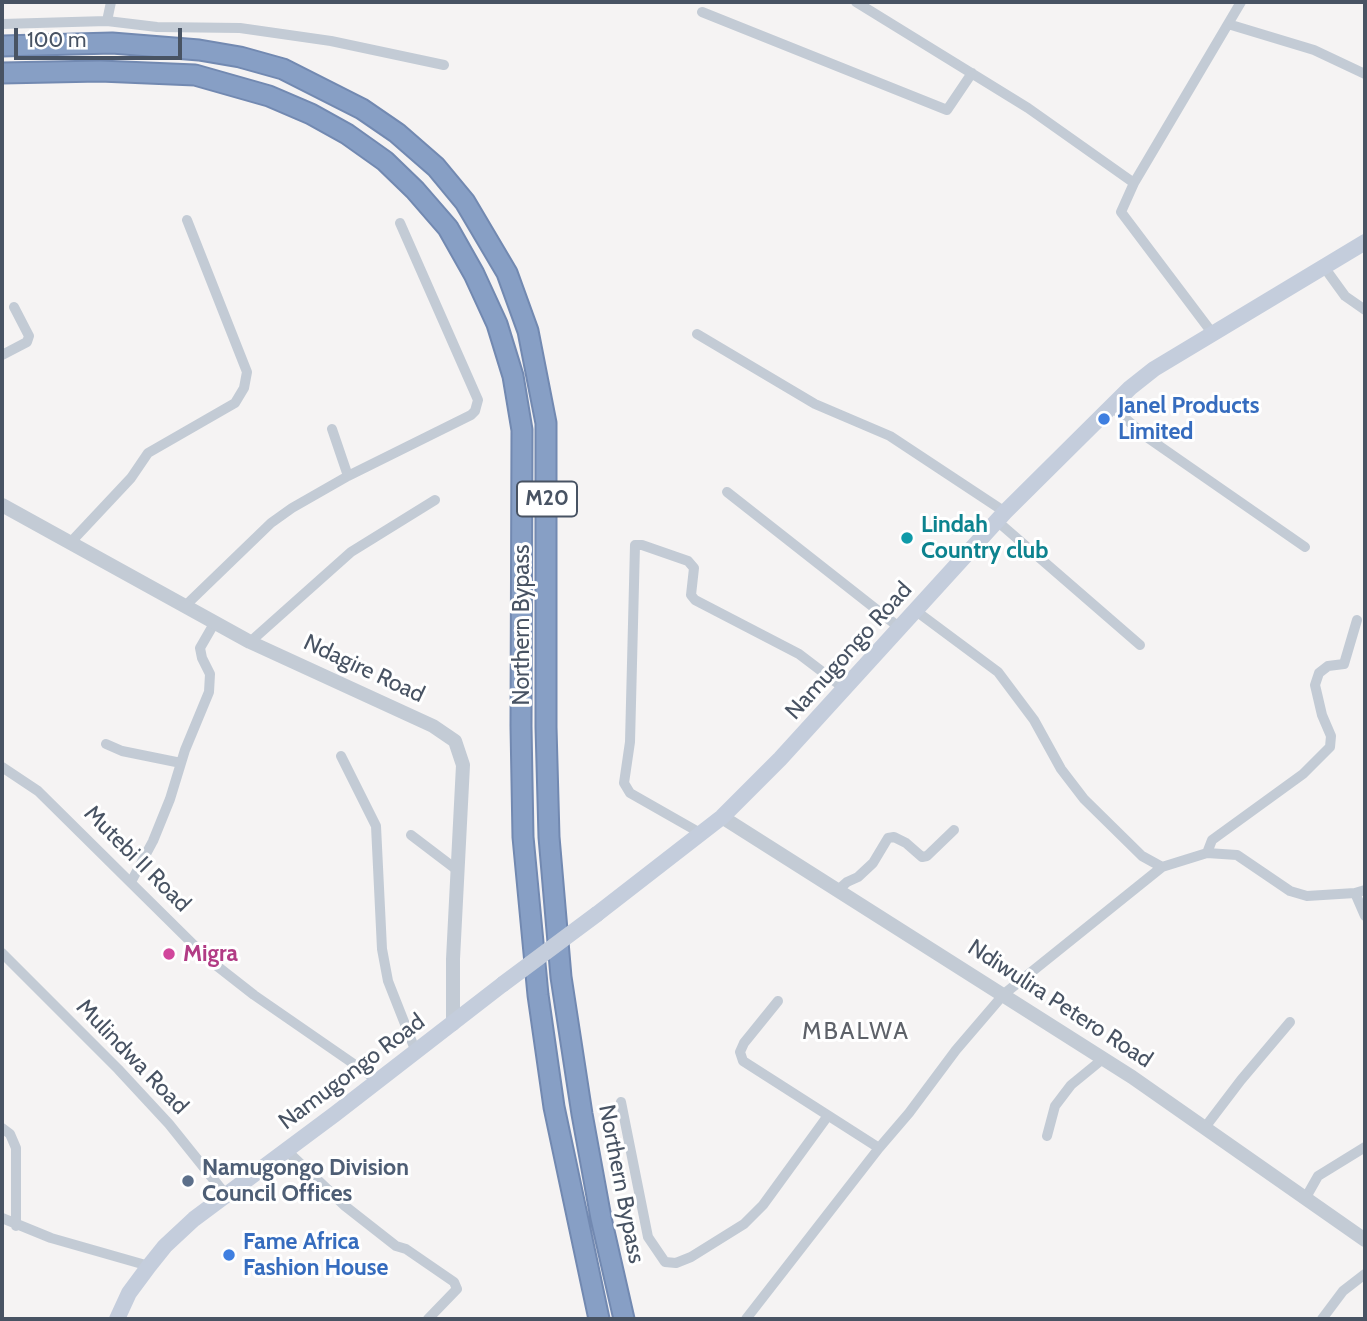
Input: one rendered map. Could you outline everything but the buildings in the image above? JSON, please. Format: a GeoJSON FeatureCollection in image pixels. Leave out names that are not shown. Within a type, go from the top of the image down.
{"type":"FeatureCollection","features":[{"type":"Feature","properties":{"kind":"highway","name":"Northern Bypass"},"geometry":{"type":"LineString","coordinates":[[2,46],[111,43],[199,50],[240,57],[284,69],[362,109],[397,133],[436,167],[465,202],[507,273],[528,331],[546,423],[546,741],[549,837],[561,977],[586,1140],[624,1319]]}},
{"type":"Feature","properties":{"kind":"highway","name":"Northern Bypass"},"geometry":{"type":"LineString","coordinates":[[2,73],[100,71],[195,75],[269,96],[311,114],[347,134],[385,161],[415,190],[447,228],[474,274],[497,324],[513,376],[522,430],[523,837],[538,996],[554,1107],[599,1319]]}},
{"type":"Feature","properties":{"kind":"main road","name":"Namugongo Road"},"geometry":{"type":"LineString","coordinates":[[117,1319],[129,1293],[149,1266],[165,1246],[194,1219],[722,817],[780,759],[1001,517],[1111,406],[1154,369],[1365,242]]}},
{"type":"Feature","properties":{"kind":"street"},"geometry":{"type":"LineString","coordinates":[[107,21],[111,2]]}},
{"type":"Feature","properties":{"kind":"street"},"geometry":{"type":"LineString","coordinates":[[856,2],[1028,108],[1135,183]]}},
{"type":"Feature","properties":{"kind":"street"},"geometry":{"type":"LineString","coordinates":[[1213,334],[1121,212],[1135,183],[1241,2]]}},
{"type":"Feature","properties":{"kind":"street"},"geometry":{"type":"LineString","coordinates":[[702,12],[947,110],[972,73]]}},
{"type":"Feature","properties":{"kind":"street"},"geometry":{"type":"LineString","coordinates":[[2,24],[107,21],[157,27],[240,29],[331,41],[444,65]]}},
{"type":"Feature","properties":{"kind":"street"},"geometry":{"type":"LineString","coordinates":[[1228,24],[1314,50],[1365,74]]}},
{"type":"Feature","properties":{"kind":"street"},"geometry":{"type":"LineString","coordinates":[[70,543],[131,478],[148,453],[235,403],[244,388],[247,372],[187,219]]}},
{"type":"Feature","properties":{"kind":"street"},"geometry":{"type":"LineString","coordinates":[[185,606],[271,523],[292,508],[475,411],[478,400],[400,223]]}},
{"type":"Feature","properties":{"kind":"street"},"geometry":{"type":"LineString","coordinates":[[1324,267],[1345,296],[1365,310]]}},
{"type":"Feature","properties":{"kind":"street"},"geometry":{"type":"LineString","coordinates":[[2,355],[27,342],[29,336],[14,307]]}},
{"type":"Feature","properties":{"kind":"street"},"geometry":{"type":"LineString","coordinates":[[697,334],[815,404],[890,436],[1001,517],[1140,645]]}},
{"type":"Feature","properties":{"kind":"street"},"geometry":{"type":"LineString","coordinates":[[1111,406],[1148,438],[1305,547]]}},
{"type":"Feature","properties":{"kind":"street"},"geometry":{"type":"LineString","coordinates":[[332,429],[348,476]]}},
{"type":"Feature","properties":{"kind":"street"},"geometry":{"type":"LineString","coordinates":[[727,492],[901,628]]}},
{"type":"Feature","properties":{"kind":"street"},"geometry":{"type":"LineString","coordinates":[[250,642],[351,552],[435,500]]}},
{"type":"Feature","properties":{"kind":"street","name":"Ndagire Road"},"geometry":{"type":"LineString","coordinates":[[3,506],[250,642],[433,726],[455,741],[463,765],[453,959],[453,1024]]}},
{"type":"Feature","properties":{"kind":"street"},"geometry":{"type":"LineString","coordinates":[[702,834],[630,793],[624,783],[630,741],[635,545],[688,561],[694,568],[691,596],[695,600],[799,654],[845,689]]}},
{"type":"Feature","properties":{"kind":"street"},"geometry":{"type":"LineString","coordinates":[[916,611],[998,671],[1034,720],[1061,769],[1084,799],[1142,856],[1162,867]]}},
{"type":"Feature","properties":{"kind":"street"},"geometry":{"type":"LineString","coordinates":[[1207,852],[1212,840],[1303,774],[1330,747],[1331,736],[1322,715],[1315,685],[1319,673],[1328,666],[1344,664],[1357,620]]}},
{"type":"Feature","properties":{"kind":"street"},"geometry":{"type":"LineString","coordinates":[[131,882],[153,841],[209,692],[210,674],[200,648],[215,622]]}},
{"type":"Feature","properties":{"kind":"street"},"geometry":{"type":"LineString","coordinates":[[106,744],[122,751],[181,763]]}},
{"type":"Feature","properties":{"kind":"street"},"geometry":{"type":"LineString","coordinates":[[341,756],[376,825],[382,949],[388,981],[416,1052]]}},
{"type":"Feature","properties":{"kind":"street","name":"Mutebi II Road"},"geometry":{"type":"LineString","coordinates":[[2,767],[38,791],[208,959],[254,995],[377,1080]]}},
{"type":"Feature","properties":{"kind":"street","name":"Ndiwulira Petero Road"},"geometry":{"type":"LineString","coordinates":[[722,817],[1104,1058],[1206,1126],[1365,1240]]}},
{"type":"Feature","properties":{"kind":"street"},"geometry":{"type":"LineString","coordinates":[[838,890],[873,863],[888,838],[894,837],[906,843],[922,857],[927,856],[954,830]]}},
{"type":"Feature","properties":{"kind":"street"},"geometry":{"type":"LineString","coordinates":[[411,835],[457,870]]}},
{"type":"Feature","properties":{"kind":"street"},"geometry":{"type":"LineString","coordinates":[[746,1319],[956,1050],[1004,994],[1162,867],[1207,852],[1237,855],[1290,891],[1307,896],[1360,892],[1365,916]]}},
{"type":"Feature","properties":{"kind":"street","name":"Mulindwa Road"},"geometry":{"type":"LineString","coordinates":[[2,953],[169,1124],[226,1195]]}},
{"type":"Feature","properties":{"kind":"street"},"geometry":{"type":"LineString","coordinates":[[778,1001],[744,1043],[740,1052],[743,1061],[879,1148]]}},
{"type":"Feature","properties":{"kind":"street"},"geometry":{"type":"LineString","coordinates":[[1206,1126],[1290,1022]]}},
{"type":"Feature","properties":{"kind":"street"},"geometry":{"type":"LineString","coordinates":[[1047,1136],[1055,1106],[1071,1085],[1104,1058]]}},
{"type":"Feature","properties":{"kind":"street"},"geometry":{"type":"LineString","coordinates":[[621,1102],[648,1237],[665,1262],[676,1263],[691,1257],[744,1224],[763,1205],[827,1116]]}},
{"type":"Feature","properties":{"kind":"street"},"geometry":{"type":"LineString","coordinates":[[2,1128],[10,1134],[16,1148],[16,1226]]}},
{"type":"Feature","properties":{"kind":"street"},"geometry":{"type":"LineString","coordinates":[[1305,1199],[1318,1176],[1365,1147]]}},
{"type":"Feature","properties":{"kind":"street"},"geometry":{"type":"LineString","coordinates":[[286,1150],[345,1206],[396,1246],[406,1249],[454,1282],[457,1289],[428,1319]]}},
{"type":"Feature","properties":{"kind":"street"},"geometry":{"type":"LineString","coordinates":[[2,1219],[16,1226],[149,1266]]}},
{"type":"Feature","properties":{"kind":"street"},"geometry":{"type":"LineString","coordinates":[[1322,1319],[1343,1291],[1365,1274]]}},
{"type":"Feature","properties":{"kind":"place","name":"Janel Products Limited"},"geometry":{"type":"Point","coordinates":[1104,419]}},
{"type":"Feature","properties":{"kind":"place","name":"Lindah Country club"},"geometry":{"type":"Point","coordinates":[907,538]}},
{"type":"Feature","properties":{"kind":"place","name":"Migra"},"geometry":{"type":"Point","coordinates":[169,954]}},
{"type":"Feature","properties":{"kind":"place","name":"Namugongo Division Council Offices"},"geometry":{"type":"Point","coordinates":[188,1181]}},
{"type":"Feature","properties":{"kind":"place","name":"Fame Africa Fashion House"},"geometry":{"type":"Point","coordinates":[229,1255]}},
{"type":"Feature","properties":{"kind":"district","name":"MBALWA"},"geometry":{"type":"Point","coordinates":[856,1032]}}]}
